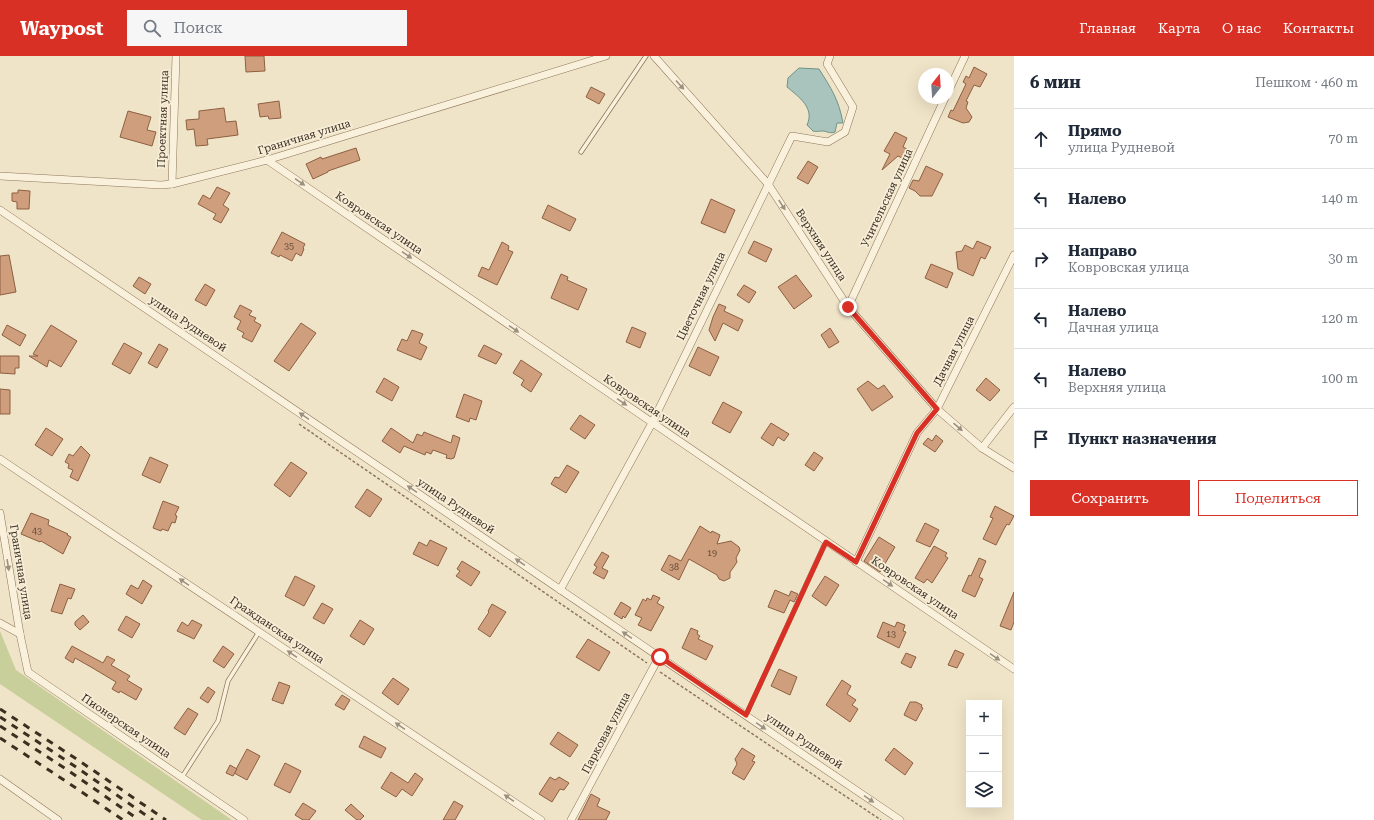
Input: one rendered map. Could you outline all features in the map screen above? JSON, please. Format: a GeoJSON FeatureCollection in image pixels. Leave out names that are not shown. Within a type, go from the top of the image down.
{"type":"FeatureCollection","features":[{"type":"Feature","properties":{"kind":"street","name":"Проектная улица"},"geometry":{"type":"LineString","coordinates":[[172,184],[176,56]]}},
{"type":"Feature","properties":{"kind":"street","name":"Граничная улица"},"geometry":{"type":"LineString","coordinates":[[0,176],[161,185],[172,184],[268,160],[606,56]]}},
{"type":"Feature","properties":{"kind":"street","name":"Верхняя улица"},"geometry":{"type":"LineString","coordinates":[[654,56],[768,184],[848,307],[937,409],[982,448],[1014,468]]}},
{"type":"Feature","properties":{"kind":"street","name":"Цветочная улица"},"geometry":{"type":"LineString","coordinates":[[560,590],[652,423],[792,136],[828,142],[845,132],[853,107],[826,64],[830,56]]}},
{"type":"Feature","properties":{"kind":"street"},"geometry":{"type":"LineString","coordinates":[[954,79],[965,56]]}},
{"type":"Feature","properties":{"kind":"street","name":"Учительская улица"},"geometry":{"type":"LineString","coordinates":[[848,307],[942,104]]}},
{"type":"Feature","properties":{"kind":"street","name":"Ковровская улица"},"geometry":{"type":"LineString","coordinates":[[268,160],[1014,669]]}},
{"type":"Feature","properties":{"kind":"street","name":"улица Рудневой"},"geometry":{"type":"LineString","coordinates":[[0,210],[900,820]]}},
{"type":"Feature","properties":{"kind":"street","name":"Дачная улица"},"geometry":{"type":"LineString","coordinates":[[856,562],[917,433],[937,409],[1014,255]]}},
{"type":"Feature","properties":{"kind":"street"},"geometry":{"type":"LineString","coordinates":[[982,448],[1014,407]]}},
{"type":"Feature","properties":{"kind":"street","name":"Гражданская улица"},"geometry":{"type":"LineString","coordinates":[[0,459],[541,820]]}},
{"type":"Feature","properties":{"kind":"street","name":"Граничная улица"},"geometry":{"type":"LineString","coordinates":[[0,513],[20,634]]}},
{"type":"Feature","properties":{"kind":"street"},"geometry":{"type":"LineString","coordinates":[[0,623],[20,634]]}},
{"type":"Feature","properties":{"kind":"street","name":"Пионерская улица"},"geometry":{"type":"LineString","coordinates":[[20,634],[28,672],[244,820]]}},
{"type":"Feature","properties":{"kind":"street","name":"Парковая улица"},"geometry":{"type":"LineString","coordinates":[[571,820],[660,657]]}},
{"type":"Feature","properties":{"kind":"street"},"geometry":{"type":"LineString","coordinates":[[0,779],[58,820]]}},
{"type":"Feature","properties":{"kind":"lane"},"geometry":{"type":"LineString","coordinates":[[581,152],[646,56]]}},
{"type":"Feature","properties":{"kind":"lane"},"geometry":{"type":"LineString","coordinates":[[746,715],[826,542]]}},
{"type":"Feature","properties":{"kind":"lane"},"geometry":{"type":"LineString","coordinates":[[182,777],[218,721],[228,681],[259,632]]}},
{"type":"Feature","properties":{"kind":"path"},"geometry":{"type":"LineString","coordinates":[[294,420],[653,668],[881,820]]}},
{"type":"Feature","properties":{"kind":"green space"},"geometry":{"type":"Polygon","coordinates":[[[0,631],[16,670],[232,820],[202,820],[0,684],[0,631]]]}},
{"type":"Feature","properties":{"kind":"water"},"geometry":{"type":"Polygon","coordinates":[[[799,68],[819,69],[831,88],[837,101],[843,123],[837,123],[835,132],[813,131],[807,125],[809,113],[807,108],[801,99],[787,87],[788,78],[799,68]]]}},
{"type":"Feature","properties":{"kind":"building"},"geometry":{"type":"Polygon","coordinates":[[[245,56],[264,56],[265,71],[246,72],[245,56]]]}},
{"type":"Feature","properties":{"kind":"building"},"geometry":{"type":"Polygon","coordinates":[[[974,67],[987,74],[980,87],[974,85],[966,101],[968,102],[966,108],[972,117],[969,122],[963,123],[948,117],[951,110],[953,111],[966,84],[963,82],[966,76],[969,78],[974,67]]]}},
{"type":"Feature","properties":{"kind":"building"},"geometry":{"type":"Polygon","coordinates":[[[591,87],[605,94],[599,104],[586,97],[591,87]]]}},
{"type":"Feature","properties":{"kind":"building"},"geometry":{"type":"Polygon","coordinates":[[[279,101],[281,118],[269,119],[268,116],[260,117],[258,104],[279,101]]]}},
{"type":"Feature","properties":{"kind":"building"},"geometry":{"type":"Polygon","coordinates":[[[224,108],[226,122],[236,121],[238,135],[207,139],[208,145],[196,146],[194,129],[187,130],[186,120],[199,119],[199,111],[224,108]]]}},
{"type":"Feature","properties":{"kind":"building"},"geometry":{"type":"Polygon","coordinates":[[[128,111],[151,117],[147,130],[156,132],[152,146],[120,137],[128,111]]]}},
{"type":"Feature","properties":{"kind":"building"},"geometry":{"type":"Polygon","coordinates":[[[895,132],[907,138],[903,147],[907,149],[902,158],[898,156],[882,170],[890,154],[884,151],[895,132]]]}},
{"type":"Feature","properties":{"kind":"building"},"geometry":{"type":"Polygon","coordinates":[[[356,148],[360,160],[328,171],[313,179],[306,164],[321,157],[322,159],[356,148]]]}},
{"type":"Feature","properties":{"kind":"building"},"geometry":{"type":"Polygon","coordinates":[[[808,161],[818,167],[808,184],[797,178],[808,161]]]}},
{"type":"Feature","properties":{"kind":"building"},"geometry":{"type":"Polygon","coordinates":[[[926,166],[943,174],[932,196],[920,196],[909,188],[913,180],[919,181],[926,166]]]}},
{"type":"Feature","properties":{"kind":"building"},"geometry":{"type":"Polygon","coordinates":[[[217,187],[230,193],[223,205],[229,209],[221,223],[213,219],[216,214],[198,204],[203,195],[210,199],[217,187]]]}},
{"type":"Feature","properties":{"kind":"building"},"geometry":{"type":"Polygon","coordinates":[[[18,190],[30,191],[29,209],[17,209],[17,202],[12,201],[12,193],[18,193],[18,190]]]}},
{"type":"Feature","properties":{"kind":"building"},"geometry":{"type":"Polygon","coordinates":[[[711,199],[735,210],[725,233],[701,223],[711,199]]]}},
{"type":"Feature","properties":{"kind":"building"},"geometry":{"type":"Polygon","coordinates":[[[548,205],[576,219],[570,231],[542,218],[548,205]]]}},
{"type":"Feature","properties":{"kind":"building"},"geometry":{"type":"Polygon","coordinates":[[[282,232],[305,244],[301,256],[296,253],[292,261],[280,255],[279,257],[271,253],[282,232]]]}},
{"type":"Feature","properties":{"kind":"building"},"geometry":{"type":"Polygon","coordinates":[[[754,241],[772,249],[766,262],[748,253],[754,241]]]}},
{"type":"Feature","properties":{"kind":"building"},"geometry":{"type":"Polygon","coordinates":[[[977,241],[991,247],[985,259],[981,257],[973,276],[958,269],[956,252],[962,251],[965,245],[973,249],[977,241]]]}},
{"type":"Feature","properties":{"kind":"building"},"geometry":{"type":"Polygon","coordinates":[[[502,242],[509,246],[508,250],[513,252],[497,285],[478,276],[482,267],[489,270],[502,242]]]}},
{"type":"Feature","properties":{"kind":"building"},"geometry":{"type":"Polygon","coordinates":[[[9,255],[16,292],[0,295],[0,256],[9,255]]]}},
{"type":"Feature","properties":{"kind":"building"},"geometry":{"type":"Polygon","coordinates":[[[931,264],[953,273],[947,288],[925,278],[931,264]]]}},
{"type":"Feature","properties":{"kind":"building"},"geometry":{"type":"Polygon","coordinates":[[[561,274],[568,277],[567,280],[587,289],[578,310],[551,298],[561,274]]]}},
{"type":"Feature","properties":{"kind":"building"},"geometry":{"type":"Polygon","coordinates":[[[796,275],[812,296],[794,309],[778,287],[796,275]]]}},
{"type":"Feature","properties":{"kind":"building"},"geometry":{"type":"Polygon","coordinates":[[[139,277],[151,284],[145,294],[133,286],[139,277]]]}},
{"type":"Feature","properties":{"kind":"building"},"geometry":{"type":"Polygon","coordinates":[[[205,284],[215,290],[206,306],[195,300],[205,284]]]}},
{"type":"Feature","properties":{"kind":"building"},"geometry":{"type":"Polygon","coordinates":[[[744,285],[756,292],[749,303],[737,295],[744,285]]]}},
{"type":"Feature","properties":{"kind":"building"},"geometry":{"type":"Polygon","coordinates":[[[719,304],[726,307],[724,311],[743,320],[738,331],[723,323],[715,341],[709,330],[719,304]]]}},
{"type":"Feature","properties":{"kind":"building"},"geometry":{"type":"Polygon","coordinates":[[[240,305],[252,311],[249,315],[256,318],[254,321],[261,325],[252,342],[242,337],[244,333],[237,329],[241,321],[234,317],[240,305]]]}},
{"type":"Feature","properties":{"kind":"building"},"geometry":{"type":"Polygon","coordinates":[[[301,323],[316,333],[289,371],[274,361],[301,323]]]}},
{"type":"Feature","properties":{"kind":"building"},"geometry":{"type":"Polygon","coordinates":[[[7,325],[26,335],[20,346],[2,335],[7,325]]]}},
{"type":"Feature","properties":{"kind":"building"},"geometry":{"type":"Polygon","coordinates":[[[51,325],[77,341],[61,367],[49,360],[47,367],[29,356],[38,356],[33,354],[51,325]]]}},
{"type":"Feature","properties":{"kind":"building"},"geometry":{"type":"Polygon","coordinates":[[[632,327],[646,333],[640,348],[626,342],[632,327]]]}},
{"type":"Feature","properties":{"kind":"building"},"geometry":{"type":"Polygon","coordinates":[[[830,328],[839,342],[829,348],[821,335],[830,328]]]}},
{"type":"Feature","properties":{"kind":"building"},"geometry":{"type":"Polygon","coordinates":[[[412,330],[423,334],[419,343],[427,347],[421,360],[397,350],[402,339],[407,341],[412,330]]]}},
{"type":"Feature","properties":{"kind":"building"},"geometry":{"type":"Polygon","coordinates":[[[124,343],[142,353],[130,374],[112,364],[124,343]]]}},
{"type":"Feature","properties":{"kind":"building"},"geometry":{"type":"Polygon","coordinates":[[[159,344],[168,349],[157,368],[148,363],[159,344]]]}},
{"type":"Feature","properties":{"kind":"building"},"geometry":{"type":"Polygon","coordinates":[[[484,345],[502,354],[496,364],[478,356],[484,345]]]}},
{"type":"Feature","properties":{"kind":"building"},"geometry":{"type":"Polygon","coordinates":[[[698,347],[719,357],[710,376],[689,366],[698,347]]]}},
{"type":"Feature","properties":{"kind":"building"},"geometry":{"type":"Polygon","coordinates":[[[0,356],[19,356],[19,368],[15,368],[15,374],[0,373],[0,356]]]}},
{"type":"Feature","properties":{"kind":"building"},"geometry":{"type":"Polygon","coordinates":[[[521,360],[542,374],[531,392],[521,385],[524,380],[513,373],[521,360]]]}},
{"type":"Feature","properties":{"kind":"building"},"geometry":{"type":"Polygon","coordinates":[[[384,378],[399,387],[392,401],[376,392],[384,378]]]}},
{"type":"Feature","properties":{"kind":"building"},"geometry":{"type":"Polygon","coordinates":[[[986,378],[1000,390],[990,401],[976,390],[986,378]]]}},
{"type":"Feature","properties":{"kind":"building"},"geometry":{"type":"Polygon","coordinates":[[[868,381],[878,389],[884,385],[893,397],[872,411],[857,389],[868,381]]]}},
{"type":"Feature","properties":{"kind":"building"},"geometry":{"type":"Polygon","coordinates":[[[0,389],[10,390],[10,414],[0,414],[0,389]]]}},
{"type":"Feature","properties":{"kind":"building"},"geometry":{"type":"Polygon","coordinates":[[[464,394],[482,401],[476,420],[470,418],[469,422],[456,417],[464,394]]]}},
{"type":"Feature","properties":{"kind":"building"},"geometry":{"type":"Polygon","coordinates":[[[723,402],[742,412],[730,433],[712,423],[723,402]]]}},
{"type":"Feature","properties":{"kind":"building"},"geometry":{"type":"Polygon","coordinates":[[[580,415],[595,425],[585,439],[570,429],[580,415]]]}},
{"type":"Feature","properties":{"kind":"building"},"geometry":{"type":"Polygon","coordinates":[[[771,423],[789,434],[784,441],[778,437],[773,446],[761,438],[771,423]]]}},
{"type":"Feature","properties":{"kind":"building"},"geometry":{"type":"Polygon","coordinates":[[[46,428],[63,439],[52,456],[35,445],[46,428]]]}},
{"type":"Feature","properties":{"kind":"building"},"geometry":{"type":"Polygon","coordinates":[[[391,428],[413,443],[417,434],[422,436],[424,432],[451,443],[453,435],[460,438],[454,458],[446,458],[447,455],[433,450],[431,454],[426,452],[425,455],[404,446],[400,453],[382,441],[391,428]]]}},
{"type":"Feature","properties":{"kind":"building"},"geometry":{"type":"Polygon","coordinates":[[[936,435],[943,441],[935,452],[923,444],[928,438],[932,441],[936,435]]]}},
{"type":"Feature","properties":{"kind":"building"},"geometry":{"type":"Polygon","coordinates":[[[81,446],[90,455],[78,481],[70,477],[73,470],[68,468],[69,464],[65,462],[69,454],[73,456],[81,446]]]}},
{"type":"Feature","properties":{"kind":"building"},"geometry":{"type":"Polygon","coordinates":[[[814,452],[823,458],[814,471],[805,465],[814,452]]]}},
{"type":"Feature","properties":{"kind":"building"},"geometry":{"type":"Polygon","coordinates":[[[150,457],[168,465],[160,483],[142,475],[150,457]]]}},
{"type":"Feature","properties":{"kind":"building"},"geometry":{"type":"Polygon","coordinates":[[[291,462],[307,473],[290,497],[274,485],[291,462]]]}},
{"type":"Feature","properties":{"kind":"building"},"geometry":{"type":"Polygon","coordinates":[[[567,465],[579,472],[566,493],[551,484],[555,477],[559,478],[567,465]]]}},
{"type":"Feature","properties":{"kind":"building"},"geometry":{"type":"Polygon","coordinates":[[[367,489],[382,499],[370,517],[355,507],[367,489]]]}},
{"type":"Feature","properties":{"kind":"building"},"geometry":{"type":"Polygon","coordinates":[[[163,501],[179,507],[175,515],[177,516],[175,523],[172,522],[168,531],[162,529],[161,531],[153,528],[163,501]]]}},
{"type":"Feature","properties":{"kind":"building"},"geometry":{"type":"Polygon","coordinates":[[[995,506],[1014,516],[1009,525],[1007,524],[996,545],[983,539],[993,518],[990,517],[995,506]]]}},
{"type":"Feature","properties":{"kind":"building"},"geometry":{"type":"Polygon","coordinates":[[[31,513],[49,520],[48,525],[68,534],[67,535],[71,537],[63,554],[41,541],[40,542],[21,534],[31,513]]]}},
{"type":"Feature","properties":{"kind":"building"},"geometry":{"type":"Polygon","coordinates":[[[925,523],[939,530],[930,547],[916,541],[925,523]]]}},
{"type":"Feature","properties":{"kind":"building"},"geometry":{"type":"Polygon","coordinates":[[[700,526],[711,533],[712,531],[720,535],[717,544],[731,541],[739,547],[740,550],[736,558],[737,562],[730,572],[730,578],[724,581],[719,579],[717,575],[689,559],[679,580],[661,570],[669,555],[681,561],[700,526]]]}},
{"type":"Feature","properties":{"kind":"building"},"geometry":{"type":"Polygon","coordinates":[[[879,537],[895,547],[880,572],[864,561],[879,537]]]}},
{"type":"Feature","properties":{"kind":"building"},"geometry":{"type":"Polygon","coordinates":[[[430,540],[447,548],[438,566],[413,554],[419,542],[427,546],[430,540]]]}},
{"type":"Feature","properties":{"kind":"building"},"geometry":{"type":"Polygon","coordinates":[[[934,546],[947,553],[945,556],[948,558],[932,583],[927,579],[924,583],[915,578],[934,546]]]}},
{"type":"Feature","properties":{"kind":"building"},"geometry":{"type":"Polygon","coordinates":[[[602,552],[609,556],[602,568],[608,571],[604,579],[593,573],[597,567],[594,565],[602,552]]]}},
{"type":"Feature","properties":{"kind":"building"},"geometry":{"type":"Polygon","coordinates":[[[979,558],[986,561],[979,577],[983,579],[975,597],[962,591],[979,558]]]}},
{"type":"Feature","properties":{"kind":"building"},"geometry":{"type":"Polygon","coordinates":[[[462,561],[480,572],[471,586],[456,576],[460,571],[457,569],[462,561]]]}},
{"type":"Feature","properties":{"kind":"building"},"geometry":{"type":"Polygon","coordinates":[[[295,576],[315,586],[304,606],[285,596],[295,576]]]}},
{"type":"Feature","properties":{"kind":"building"},"geometry":{"type":"Polygon","coordinates":[[[825,576],[839,585],[826,606],[812,596],[825,576]]]}},
{"type":"Feature","properties":{"kind":"building"},"geometry":{"type":"Polygon","coordinates":[[[143,580],[152,586],[142,604],[126,594],[131,585],[138,589],[143,580]]]}},
{"type":"Feature","properties":{"kind":"building"},"geometry":{"type":"Polygon","coordinates":[[[60,584],[75,589],[71,599],[68,598],[62,614],[51,611],[60,584]]]}},
{"type":"Feature","properties":{"kind":"building"},"geometry":{"type":"Polygon","coordinates":[[[775,590],[789,596],[791,591],[798,594],[794,602],[790,600],[784,613],[768,607],[775,590]]]}},
{"type":"Feature","properties":{"kind":"building"},"geometry":{"type":"Polygon","coordinates":[[[1014,592],[1014,622],[1011,630],[1000,626],[1014,592]]]}},
{"type":"Feature","properties":{"kind":"building"},"geometry":{"type":"Polygon","coordinates":[[[653,595],[660,598],[657,603],[664,607],[651,631],[638,625],[642,618],[635,615],[643,599],[646,601],[647,598],[651,600],[653,595]]]}},
{"type":"Feature","properties":{"kind":"building"},"geometry":{"type":"Polygon","coordinates":[[[621,602],[631,608],[625,618],[623,616],[622,619],[614,614],[621,602]]]}},
{"type":"Feature","properties":{"kind":"building"},"geometry":{"type":"Polygon","coordinates":[[[322,603],[333,609],[324,624],[313,618],[322,603]]]}},
{"type":"Feature","properties":{"kind":"building"},"geometry":{"type":"Polygon","coordinates":[[[492,604],[506,612],[490,637],[478,629],[489,612],[488,611],[492,604]]]}},
{"type":"Feature","properties":{"kind":"building"},"geometry":{"type":"Polygon","coordinates":[[[83,615],[89,622],[80,630],[75,625],[75,622],[83,615]]]}},
{"type":"Feature","properties":{"kind":"building"},"geometry":{"type":"Polygon","coordinates":[[[126,616],[140,624],[132,638],[118,630],[126,616]]]}},
{"type":"Feature","properties":{"kind":"building"},"geometry":{"type":"Polygon","coordinates":[[[192,620],[202,625],[194,639],[177,631],[182,622],[188,626],[192,620]]]}},
{"type":"Feature","properties":{"kind":"building"},"geometry":{"type":"Polygon","coordinates":[[[360,620],[374,629],[364,645],[350,636],[360,620]]]}},
{"type":"Feature","properties":{"kind":"building"},"geometry":{"type":"Polygon","coordinates":[[[883,622],[895,627],[897,622],[905,625],[903,631],[906,632],[899,648],[877,637],[883,622]]]}},
{"type":"Feature","properties":{"kind":"building"},"geometry":{"type":"Polygon","coordinates":[[[691,628],[698,631],[697,634],[700,636],[698,639],[713,646],[706,660],[682,648],[691,628]]]}},
{"type":"Feature","properties":{"kind":"building"},"geometry":{"type":"Polygon","coordinates":[[[588,639],[610,652],[599,671],[576,657],[588,639]]]}},
{"type":"Feature","properties":{"kind":"building"},"geometry":{"type":"Polygon","coordinates":[[[72,646],[103,663],[107,656],[115,660],[111,665],[130,676],[127,680],[142,689],[136,700],[120,691],[119,693],[112,689],[116,682],[91,667],[75,658],[73,663],[65,658],[72,646]]]}},
{"type":"Feature","properties":{"kind":"building"},"geometry":{"type":"Polygon","coordinates":[[[223,646],[234,654],[224,668],[213,661],[223,646]]]}},
{"type":"Feature","properties":{"kind":"building"},"geometry":{"type":"Polygon","coordinates":[[[955,650],[964,654],[957,668],[948,665],[955,650]]]}},
{"type":"Feature","properties":{"kind":"building"},"geometry":{"type":"Polygon","coordinates":[[[906,653],[916,657],[911,668],[901,663],[906,653]]]}},
{"type":"Feature","properties":{"kind":"building"},"geometry":{"type":"Polygon","coordinates":[[[779,669],[797,677],[790,695],[771,686],[779,669]]]}},
{"type":"Feature","properties":{"kind":"building"},"geometry":{"type":"Polygon","coordinates":[[[393,678],[409,689],[398,705],[382,693],[393,678]]]}},
{"type":"Feature","properties":{"kind":"building"},"geometry":{"type":"Polygon","coordinates":[[[842,680],[851,686],[847,694],[856,700],[852,705],[858,709],[850,722],[826,705],[842,680]]]}},
{"type":"Feature","properties":{"kind":"building"},"geometry":{"type":"Polygon","coordinates":[[[279,682],[290,686],[283,704],[272,700],[279,682]]]}},
{"type":"Feature","properties":{"kind":"building"},"geometry":{"type":"Polygon","coordinates":[[[208,687],[215,692],[208,703],[200,698],[208,687]]]}},
{"type":"Feature","properties":{"kind":"building"},"geometry":{"type":"Polygon","coordinates":[[[342,695],[350,700],[344,710],[335,705],[342,695]]]}},
{"type":"Feature","properties":{"kind":"building"},"geometry":{"type":"Polygon","coordinates":[[[910,702],[916,702],[922,705],[921,707],[923,708],[916,721],[904,715],[910,702]]]}},
{"type":"Feature","properties":{"kind":"building"},"geometry":{"type":"Polygon","coordinates":[[[188,708],[198,714],[185,735],[174,728],[188,708]]]}},
{"type":"Feature","properties":{"kind":"building"},"geometry":{"type":"Polygon","coordinates":[[[558,732],[578,745],[570,757],[550,744],[558,732]]]}},
{"type":"Feature","properties":{"kind":"building"},"geometry":{"type":"Polygon","coordinates":[[[364,736],[386,748],[381,758],[359,747],[364,736]]]}},
{"type":"Feature","properties":{"kind":"building"},"geometry":{"type":"Polygon","coordinates":[[[742,748],[755,756],[752,761],[755,762],[744,780],[732,773],[737,764],[735,759],[742,748]]]}},
{"type":"Feature","properties":{"kind":"building"},"geometry":{"type":"Polygon","coordinates":[[[894,748],[913,763],[905,775],[885,760],[894,748]]]}},
{"type":"Feature","properties":{"kind":"building"},"geometry":{"type":"Polygon","coordinates":[[[247,749],[260,756],[247,780],[234,773],[247,749]]]}},
{"type":"Feature","properties":{"kind":"building"},"geometry":{"type":"Polygon","coordinates":[[[285,763],[301,771],[290,793],[274,785],[285,763]]]}},
{"type":"Feature","properties":{"kind":"building"},"geometry":{"type":"Polygon","coordinates":[[[230,765],[237,769],[233,776],[226,773],[230,765]]]}},
{"type":"Feature","properties":{"kind":"building"},"geometry":{"type":"Polygon","coordinates":[[[391,772],[408,783],[415,773],[423,779],[412,796],[402,789],[396,797],[381,788],[391,772]]]}},
{"type":"Feature","properties":{"kind":"building"},"geometry":{"type":"Polygon","coordinates":[[[550,777],[555,780],[559,777],[569,783],[564,790],[560,789],[552,802],[539,794],[550,777]]]}},
{"type":"Feature","properties":{"kind":"building"},"geometry":{"type":"Polygon","coordinates":[[[591,794],[600,799],[597,806],[610,812],[606,820],[578,820],[591,794]]]}},
{"type":"Feature","properties":{"kind":"building"},"geometry":{"type":"Polygon","coordinates":[[[454,801],[463,806],[455,820],[443,820],[454,801]]]}},
{"type":"Feature","properties":{"kind":"building"},"geometry":{"type":"Polygon","coordinates":[[[303,803],[316,811],[309,820],[303,820],[295,815],[303,803]]]}},
{"type":"Feature","properties":{"kind":"building"},"geometry":{"type":"Polygon","coordinates":[[[351,804],[364,816],[360,820],[357,820],[345,810],[351,804]]]}},
{"type":"Feature","properties":{"kind":"railway"},"geometry":{"type":"LineString","coordinates":[[0,709],[166,820]]}},
{"type":"Feature","properties":{"kind":"railway"},"geometry":{"type":"LineString","coordinates":[[0,717],[153,820]]}},
{"type":"Feature","properties":{"kind":"railway"},"geometry":{"type":"LineString","coordinates":[[0,726],[69,771],[139,820]]}},
{"type":"Feature","properties":{"kind":"railway"},"geometry":{"type":"LineString","coordinates":[[0,738],[123,820]]}},
{"type":"Feature","properties":{"kind":"route"},"geometry":{"type":"LineString","coordinates":[[660,657],[746,715],[826,542],[856,562],[917,433],[937,409],[848,307]]}}]}
